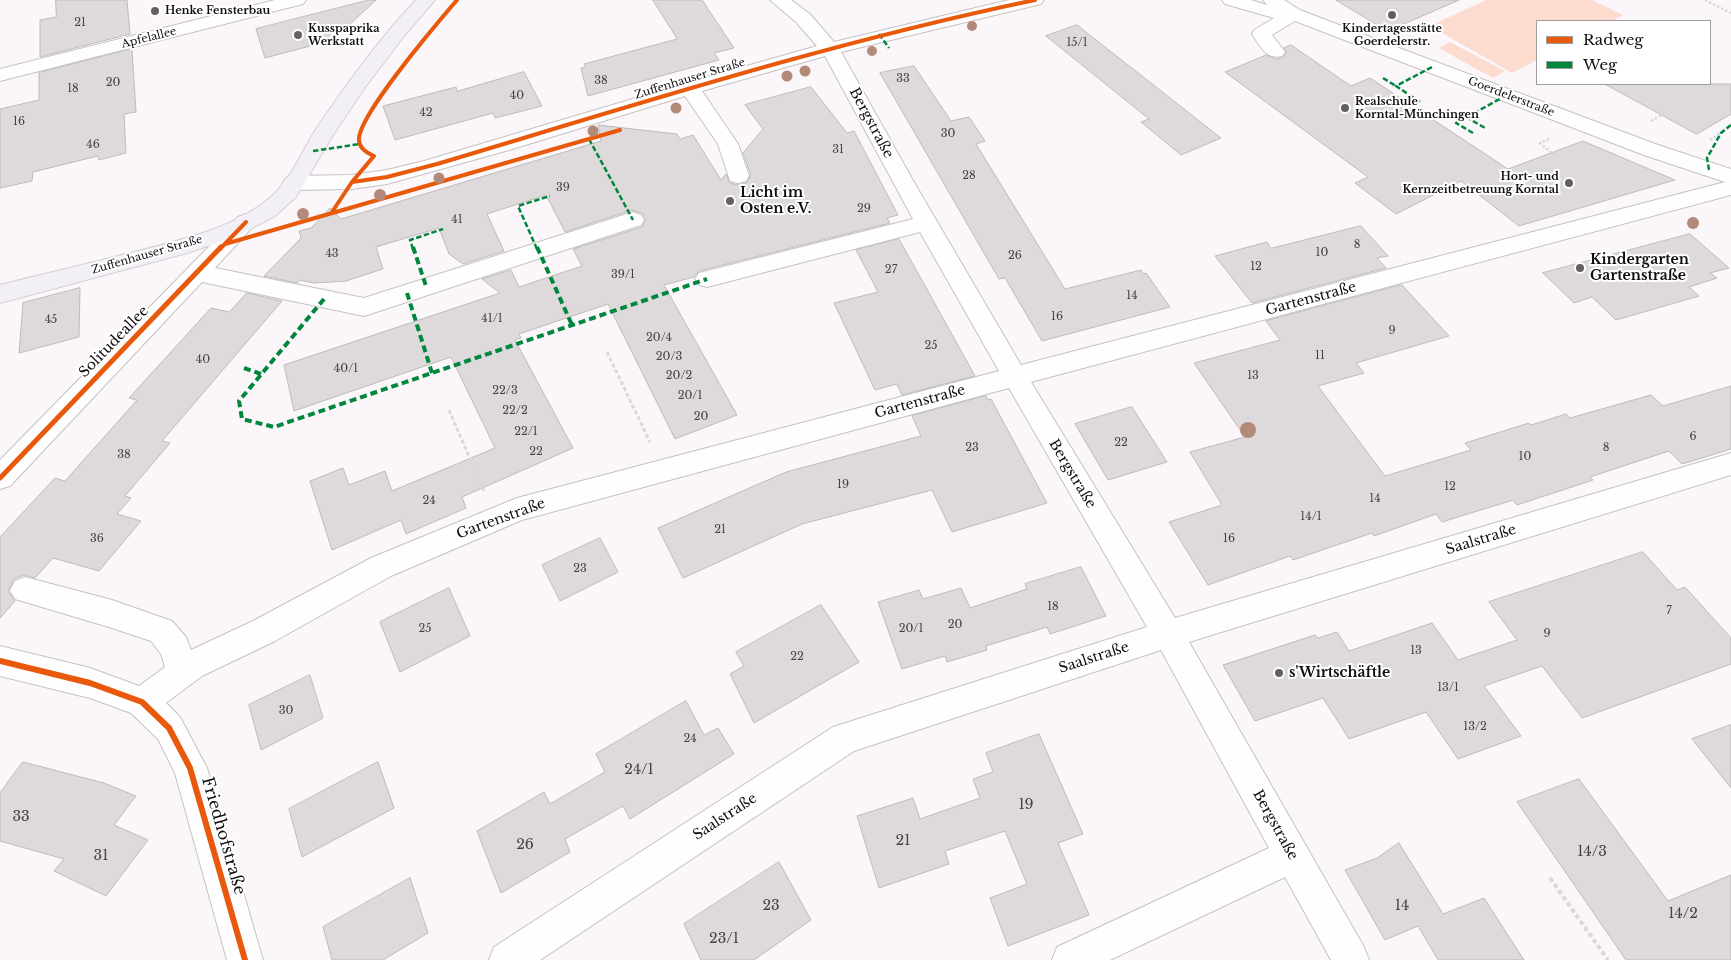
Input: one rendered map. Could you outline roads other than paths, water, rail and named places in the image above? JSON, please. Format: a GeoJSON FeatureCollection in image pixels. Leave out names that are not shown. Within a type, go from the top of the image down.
{"type":"FeatureCollection","features":[{"type":"Feature","properties":{"kind":"main road"},"geometry":{"type":"LineString","coordinates":[[294,182],[312,151],[382,49],[426,0]]}},
{"type":"Feature","properties":{"kind":"main road","name":"Zuffenhauser Straße"},"geometry":{"type":"LineString","coordinates":[[0,294],[178,248],[246,222],[271,209],[284,198],[294,182]]}},
{"type":"Feature","properties":{"kind":"street","name":"Apfelallee"},"geometry":{"type":"LineString","coordinates":[[0,75],[258,5],[297,0]]}},
{"type":"Feature","properties":{"kind":"street","name":"Bergstraße"},"geometry":{"type":"LineString","coordinates":[[780,0],[803,18],[829,48],[841,67],[926,223],[1168,634],[1351,960]]}},
{"type":"Feature","properties":{"kind":"street","name":"Zuffenhauser Straße"},"geometry":{"type":"LineString","coordinates":[[294,182],[352,182],[388,178],[829,48],[953,17],[1034,0]]}},
{"type":"Feature","properties":{"kind":"street","name":"Goerdelerstraße"},"geometry":{"type":"LineString","coordinates":[[1231,0],[1275,13],[1293,14]]}},
{"type":"Feature","properties":{"kind":"street","name":"Goerdelerstraße"},"geometry":{"type":"LineString","coordinates":[[1272,0],[1293,14],[1652,150],[1731,177]]}},
{"type":"Feature","properties":{"kind":"street"},"geometry":{"type":"LineString","coordinates":[[803,18],[822,11]]}},
{"type":"Feature","properties":{"kind":"street"},"geometry":{"type":"LineString","coordinates":[[1275,52],[1261,34],[1293,14]]}},
{"type":"Feature","properties":{"kind":"street"},"geometry":{"type":"LineString","coordinates":[[690,88],[728,144],[738,176]]}},
{"type":"Feature","properties":{"kind":"street","name":"Gartenstraße"},"geometry":{"type":"LineString","coordinates":[[142,702],[192,666],[264,631],[381,567],[517,510],[1731,188]]}},
{"type":"Feature","properties":{"kind":"street"},"geometry":{"type":"LineString","coordinates":[[197,273],[364,307],[633,220]]}},
{"type":"Feature","properties":{"kind":"street","name":"Solitudeallee"},"geometry":{"type":"LineString","coordinates":[[0,478],[246,222]]}},
{"type":"Feature","properties":{"kind":"street"},"geometry":{"type":"LineString","coordinates":[[707,279],[926,223]]}},
{"type":"Feature","properties":{"kind":"street","name":"Saalstraße"},"geometry":{"type":"LineString","coordinates":[[507,960],[845,738],[1168,634],[1731,464]]}},
{"type":"Feature","properties":{"kind":"street"},"geometry":{"type":"LineString","coordinates":[[25,590],[112,614],[161,631],[174,647],[182,673]]}},
{"type":"Feature","properties":{"kind":"street","name":"Friedhofstraße"},"geometry":{"type":"LineString","coordinates":[[0,661],[90,683],[142,702],[170,728],[190,768],[245,960]]}},
{"type":"Feature","properties":{"kind":"street"},"geometry":{"type":"LineString","coordinates":[[1070,960],[1292,855]]}},
{"type":"Feature","properties":{"kind":"place","name":"Henke Fensterbau"},"geometry":{"type":"Point","coordinates":[155,11]}},
{"type":"Feature","properties":{"kind":"place","name":"Kindertagesstätte Goerdelerstr."},"geometry":{"type":"Point","coordinates":[1392,15]}},
{"type":"Feature","properties":{"kind":"place","name":"Kusspaprika Werkstatt"},"geometry":{"type":"Point","coordinates":[298,35]}},
{"type":"Feature","properties":{"kind":"place","name":"Realschule Korntal-Münchingen"},"geometry":{"type":"Point","coordinates":[1345,108]}},
{"type":"Feature","properties":{"kind":"place","name":"Hort- und Kernzeitbetreuung Korntal"},"geometry":{"type":"Point","coordinates":[1569,183]}},
{"type":"Feature","properties":{"kind":"place","name":"Licht im Osten e.V."},"geometry":{"type":"Point","coordinates":[730,201]}},
{"type":"Feature","properties":{"kind":"place","name":"Kindergarten Gartenstraße"},"geometry":{"type":"Point","coordinates":[1580,268]}},
{"type":"Feature","properties":{"kind":"place","name":"s'Wirtschäftle"},"geometry":{"type":"Point","coordinates":[1279,673]}}]}
